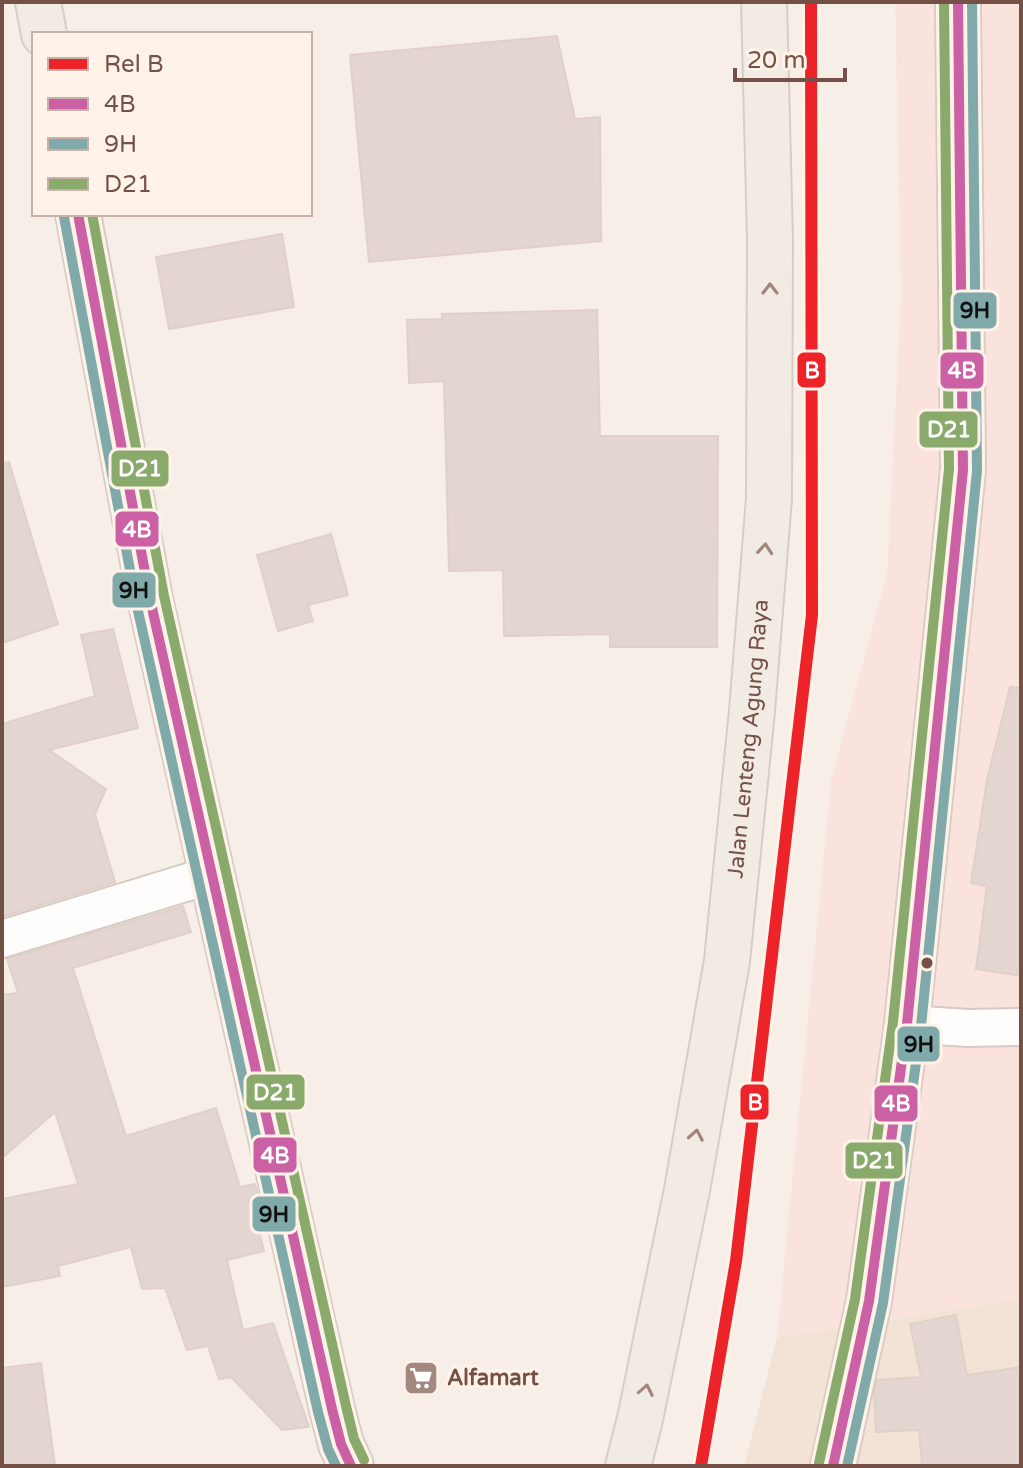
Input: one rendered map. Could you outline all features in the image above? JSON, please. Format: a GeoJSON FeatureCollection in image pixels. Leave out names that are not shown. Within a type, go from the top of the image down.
{"type":"FeatureCollection","features":[{"type":"Feature","properties":{"kind":"main road"},"geometry":{"type":"LineString","coordinates":[[38,2],[44,32]]}},
{"type":"Feature","properties":{"kind":"main road","name":"Jalan Lenteng Agung Raya"},"geometry":{"type":"LineString","coordinates":[[628,1466],[687,1190],[727,961],[752,711],[769,498],[770,240],[764,2]]}},
{"type":"Feature","properties":{"kind":"main road"},"geometry":{"type":"LineString","coordinates":[[833,1466],[869,1301],[907,1024],[963,470],[958,2]]}},
{"type":"Feature","properties":{"kind":"main road"},"geometry":{"type":"LineString","coordinates":[[78,216],[138,539],[211,875],[332,1409],[341,1444],[351,1466]]}},
{"type":"Feature","properties":{"kind":"street"},"geometry":{"type":"LineString","coordinates":[[2,939],[211,875]]}},
{"type":"Feature","properties":{"kind":"street"},"geometry":{"type":"LineString","coordinates":[[907,1024],[1021,1027]]}},
{"type":"Feature","properties":{"kind":"shaded area"},"geometry":{"type":"Polygon","coordinates":[[[895,2],[1021,2],[1021,1299],[777,1337],[831,780],[887,573],[901,293],[895,2]]]}},
{"type":"Feature","properties":{"kind":"shaded area"},"geometry":{"type":"Polygon","coordinates":[[[1021,1299],[1021,1466],[744,1466],[777,1337],[1021,1299]]]}},
{"type":"Feature","properties":{"kind":"building"},"geometry":{"type":"Polygon","coordinates":[[[557,36],[575,119],[600,117],[601,241],[369,262],[350,55],[557,36]]]}},
{"type":"Feature","properties":{"kind":"building"},"geometry":{"type":"Polygon","coordinates":[[[282,234],[294,307],[169,329],[156,257],[282,234]]]}},
{"type":"Feature","properties":{"kind":"building"},"geometry":{"type":"Polygon","coordinates":[[[597,310],[600,436],[718,436],[717,647],[610,647],[610,634],[504,636],[503,570],[449,571],[444,381],[409,383],[407,320],[442,319],[442,314],[597,310]]]}},
{"type":"Feature","properties":{"kind":"building"},"geometry":{"type":"Polygon","coordinates":[[[9,462],[58,624],[2,643],[2,463],[9,462]]]}},
{"type":"Feature","properties":{"kind":"building"},"geometry":{"type":"Polygon","coordinates":[[[331,534],[348,595],[308,605],[313,621],[278,631],[257,555],[331,534]]]}},
{"type":"Feature","properties":{"kind":"building"},"geometry":{"type":"Polygon","coordinates":[[[113,629],[138,728],[49,750],[106,789],[95,814],[115,882],[2,917],[2,724],[95,696],[81,635],[113,629]]]}},
{"type":"Feature","properties":{"kind":"building"},"geometry":{"type":"Polygon","coordinates":[[[1010,687],[1021,688],[1021,976],[976,969],[987,886],[971,883],[987,780],[1010,687]]]}},
{"type":"Feature","properties":{"kind":"building"},"geometry":{"type":"Polygon","coordinates":[[[183,906],[191,932],[73,968],[126,1136],[216,1108],[240,1187],[255,1184],[263,1214],[255,1216],[264,1251],[227,1260],[243,1330],[273,1323],[309,1427],[282,1430],[231,1377],[219,1379],[208,1346],[187,1350],[165,1288],[142,1289],[131,1247],[58,1266],[60,1276],[2,1287],[2,1199],[78,1184],[55,1112],[2,1158],[2,995],[18,993],[7,959],[183,906]]]}},
{"type":"Feature","properties":{"kind":"building"},"geometry":{"type":"Polygon","coordinates":[[[956,1315],[967,1375],[1021,1367],[1021,1466],[922,1466],[919,1430],[876,1432],[874,1393],[877,1380],[921,1377],[910,1324],[956,1315]]]}},
{"type":"Feature","properties":{"kind":"building"},"geometry":{"type":"Polygon","coordinates":[[[41,1363],[55,1466],[2,1466],[2,1368],[41,1363]]]}},
{"type":"Feature","properties":{"kind":"rail line","name":"B"},"geometry":{"type":"LineString","coordinates":[[701,1466],[736,1261],[812,615],[811,2]]}},
{"type":"Feature","properties":{"kind":"transit line","name":"D21"},"geometry":{"type":"LineString","coordinates":[[819,1463],[855,1299],[893,1022],[949,469],[944,2]]}},
{"type":"Feature","properties":{"kind":"transit line","name":"4B"},"geometry":{"type":"LineString","coordinates":[[833,1466],[869,1301],[907,1024],[963,470],[958,2]]}},
{"type":"Feature","properties":{"kind":"transit line","name":"9H"},"geometry":{"type":"LineString","coordinates":[[847,1466],[883,1303],[921,1026],[977,471],[972,2]]}},
{"type":"Feature","properties":{"kind":"transit line","name":"4B"},"geometry":{"type":"LineString","coordinates":[[78,216],[150,599],[332,1409],[341,1444],[351,1466]]}},
{"type":"Feature","properties":{"kind":"transit line","name":"D21"},"geometry":{"type":"LineString","coordinates":[[92,216],[164,596],[346,1406],[354,1439],[364,1460]]}},
{"type":"Feature","properties":{"kind":"transit line","name":"9H"},"geometry":{"type":"LineString","coordinates":[[64,217],[136,602],[318,1412],[336,1466]]}},
{"type":"Feature","properties":{"kind":"place","name":"Alfamart"},"geometry":{"type":"Point","coordinates":[421,1378]}}]}
